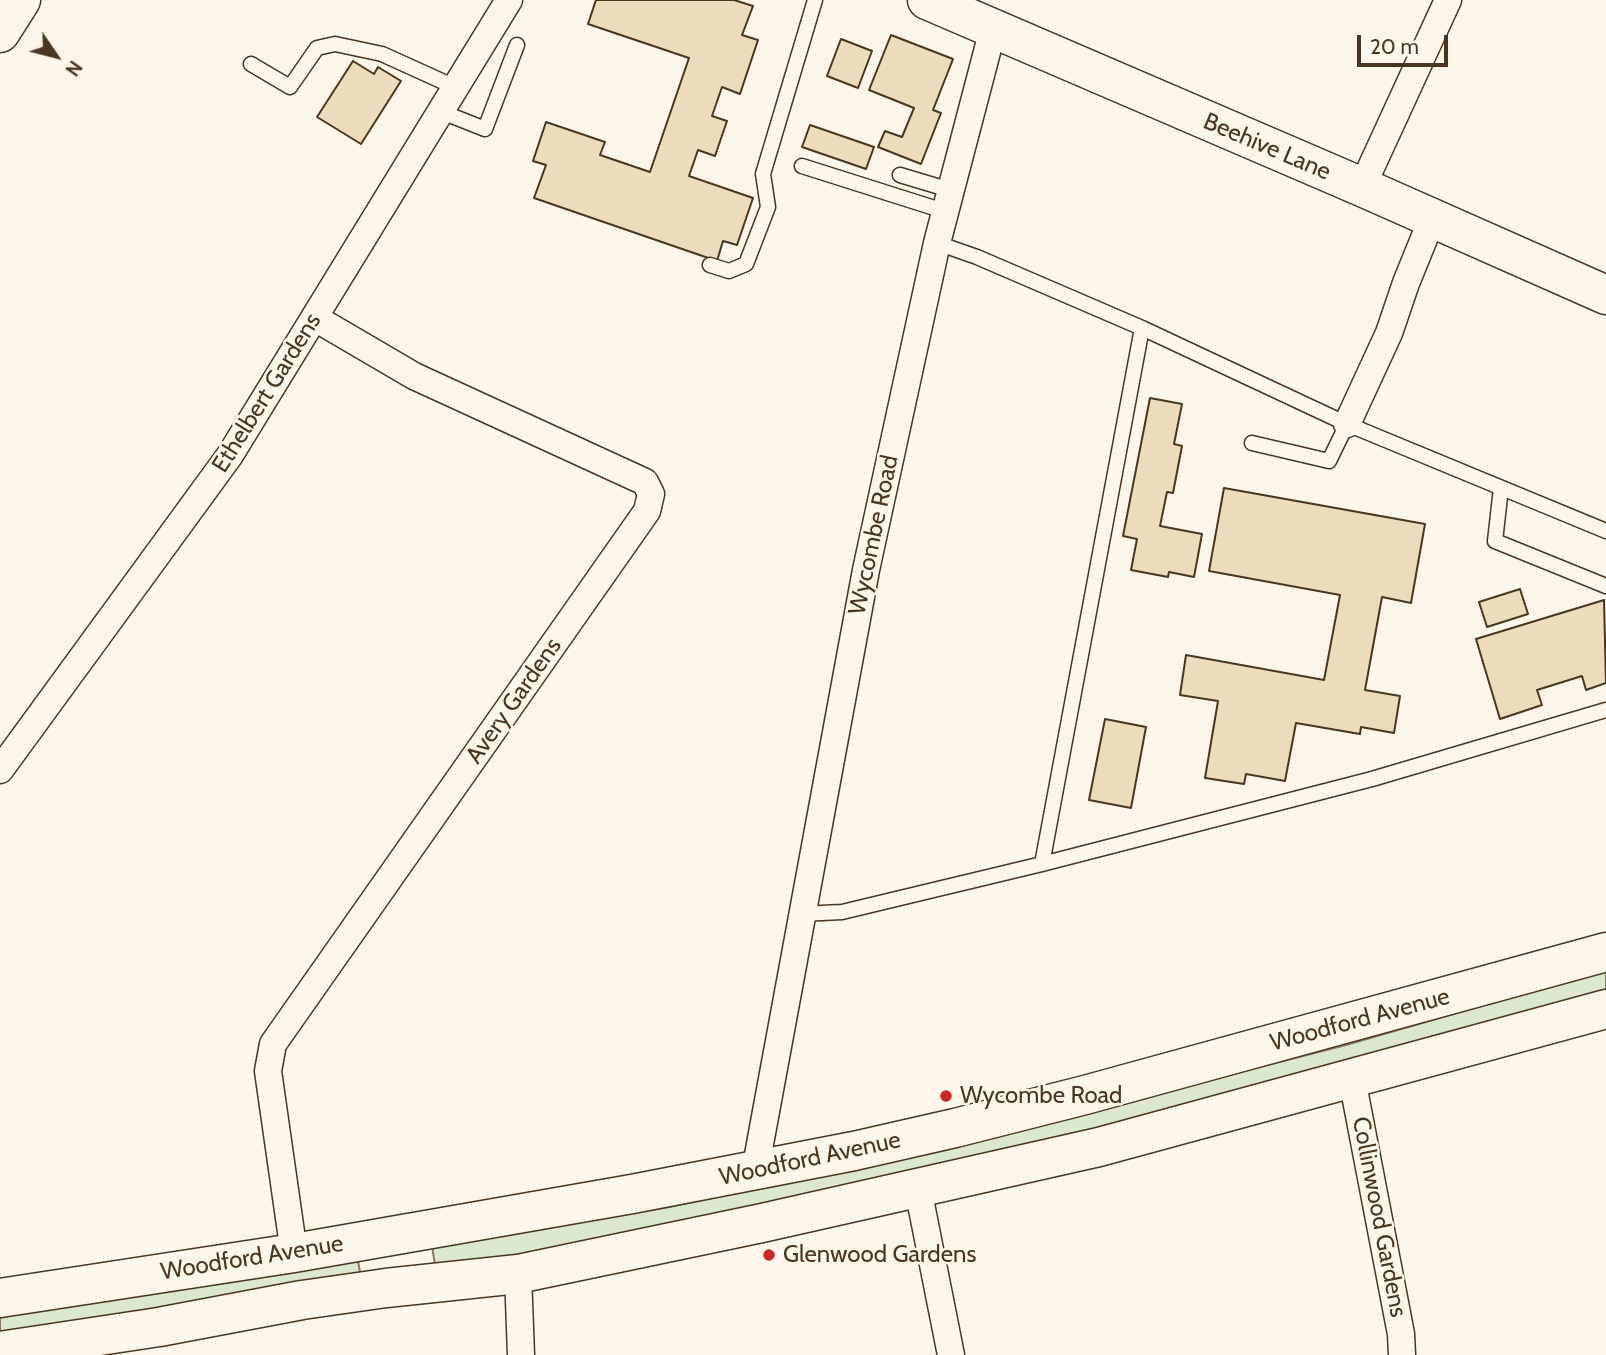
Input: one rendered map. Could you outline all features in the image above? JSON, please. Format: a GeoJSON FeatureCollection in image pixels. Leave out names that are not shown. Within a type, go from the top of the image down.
{"type":"FeatureCollection","features":[{"type":"Feature","properties":{"kind":"main road"},"geometry":{"type":"LineString","coordinates":[[0,33],[21,0]]}},
{"type":"Feature","properties":{"kind":"main road","name":"Beehive Lane"},"geometry":{"type":"LineString","coordinates":[[927,0],[1606,295]]}},
{"type":"Feature","properties":{"kind":"main road","name":"Woodford Avenue"},"geometry":{"type":"LineString","coordinates":[[0,1298],[294,1253],[755,1171],[955,1128],[1606,952]]}},
{"type":"Feature","properties":{"kind":"main road","name":"Woodford Avenue"},"geometry":{"type":"LineString","coordinates":[[0,1351],[159,1328],[302,1300],[518,1274],[918,1189],[1098,1147],[1606,1009]]}},
{"type":"Feature","properties":{"kind":"street","name":"Ethelbert Gardens"},"geometry":{"type":"LineString","coordinates":[[0,770],[230,455],[509,0]]}},
{"type":"Feature","properties":{"kind":"street"},"geometry":{"type":"LineString","coordinates":[[1362,187],[1448,0]]}},
{"type":"Feature","properties":{"kind":"street","name":"Wycombe Road"},"geometry":{"type":"LineString","coordinates":[[755,1171],[866,570],[936,243],[993,29]]}},
{"type":"Feature","properties":{"kind":"street"},"geometry":{"type":"LineString","coordinates":[[1347,424],[1390,332],[1405,284],[1432,219]]}},
{"type":"Feature","properties":{"kind":"street","name":"Avery Gardens"},"geometry":{"type":"LineString","coordinates":[[294,1253],[268,1071],[273,1044],[647,511],[651,494],[645,482],[414,376],[315,318]]}},
{"type":"Feature","properties":{"kind":"street","name":"Collinwood Gardens"},"geometry":{"type":"LineString","coordinates":[[1352,1079],[1401,1334],[1402,1355]]}},
{"type":"Feature","properties":{"kind":"street"},"geometry":{"type":"LineString","coordinates":[[918,1189],[951,1355]]}},
{"type":"Feature","properties":{"kind":"street"},"geometry":{"type":"LineString","coordinates":[[518,1274],[521,1355]]}},
{"type":"Feature","properties":{"kind":"lane"},"geometry":{"type":"LineString","coordinates":[[710,265],[729,271],[746,264],[768,207],[763,174],[815,0]]}},
{"type":"Feature","properties":{"kind":"lane"},"geometry":{"type":"LineString","coordinates":[[251,64],[290,87],[317,48],[335,44],[382,54],[457,88]]}},
{"type":"Feature","properties":{"kind":"lane"},"geometry":{"type":"LineString","coordinates":[[442,112],[485,129],[517,45]]}},
{"type":"Feature","properties":{"kind":"lane"},"geometry":{"type":"LineString","coordinates":[[802,166],[947,201]]}},
{"type":"Feature","properties":{"kind":"lane"},"geometry":{"type":"LineString","coordinates":[[900,175],[947,201]]}},
{"type":"Feature","properties":{"kind":"lane"},"geometry":{"type":"LineString","coordinates":[[936,243],[977,257],[1142,328],[1347,424],[1606,531]]}},
{"type":"Feature","properties":{"kind":"lane"},"geometry":{"type":"LineString","coordinates":[[1042,864],[1142,328]]}},
{"type":"Feature","properties":{"kind":"lane"},"geometry":{"type":"LineString","coordinates":[[1252,443],[1329,461],[1347,424]]}},
{"type":"Feature","properties":{"kind":"lane"},"geometry":{"type":"LineString","coordinates":[[1501,488],[1495,541],[1606,586]]}},
{"type":"Feature","properties":{"kind":"lane"},"geometry":{"type":"LineString","coordinates":[[801,914],[842,912],[1042,864],[1372,779],[1606,710]]}},
{"type":"Feature","properties":{"kind":"lane"},"geometry":{"type":"LineString","coordinates":[[99,1350],[159,1328]]}},
{"type":"Feature","properties":{"kind":"green space"},"geometry":{"type":"Polygon","coordinates":[[[1606,970],[1606,996],[1043,1150],[436,1271],[432,1246],[669,1207],[907,1157],[1346,1045],[1606,970]]]}},
{"type":"Feature","properties":{"kind":"green space"},"geometry":{"type":"Polygon","coordinates":[[[358,1261],[362,1283],[0,1337],[0,1313],[358,1261]]]}},
{"type":"Feature","properties":{"kind":"building"},"geometry":{"type":"Polygon","coordinates":[[[596,0],[734,0],[753,6],[742,35],[758,40],[740,94],[722,87],[712,116],[727,121],[715,156],[698,150],[689,176],[753,198],[737,245],[723,241],[717,261],[534,198],[546,165],[533,161],[546,122],[605,142],[600,155],[650,172],[689,58],[588,24],[596,0]]]}},
{"type":"Feature","properties":{"kind":"building"},"geometry":{"type":"Polygon","coordinates":[[[891,35],[953,59],[933,110],[941,113],[921,164],[878,147],[885,131],[902,137],[914,108],[869,90],[891,35]]]}},
{"type":"Feature","properties":{"kind":"building"},"geometry":{"type":"Polygon","coordinates":[[[841,39],[872,51],[858,88],[827,76],[841,39]]]}},
{"type":"Feature","properties":{"kind":"building"},"geometry":{"type":"Polygon","coordinates":[[[353,61],[374,74],[378,67],[401,81],[361,144],[317,117],[353,61]]]}},
{"type":"Feature","properties":{"kind":"building"},"geometry":{"type":"Polygon","coordinates":[[[810,125],[874,147],[866,169],[802,147],[810,125]]]}},
{"type":"Feature","properties":{"kind":"building"},"geometry":{"type":"Polygon","coordinates":[[[1150,398],[1182,404],[1174,444],[1182,446],[1173,493],[1167,492],[1160,526],[1202,534],[1194,577],[1169,572],[1168,577],[1131,570],[1137,539],[1123,536],[1150,398]]]}},
{"type":"Feature","properties":{"kind":"building"},"geometry":{"type":"Polygon","coordinates":[[[1224,488],[1425,524],[1411,603],[1382,597],[1365,690],[1400,696],[1394,733],[1361,727],[1360,734],[1296,723],[1285,781],[1246,774],[1244,784],[1205,778],[1218,701],[1180,695],[1186,655],[1324,680],[1340,595],[1209,571],[1224,488]]]}},
{"type":"Feature","properties":{"kind":"building"},"geometry":{"type":"Polygon","coordinates":[[[1520,589],[1528,614],[1487,627],[1479,602],[1520,589]]]}},
{"type":"Feature","properties":{"kind":"building"},"geometry":{"type":"Polygon","coordinates":[[[1604,600],[1606,683],[1586,690],[1582,676],[1537,690],[1542,705],[1500,719],[1476,639],[1604,600]]]}},
{"type":"Feature","properties":{"kind":"building"},"geometry":{"type":"Polygon","coordinates":[[[1105,719],[1146,727],[1131,808],[1089,800],[1105,719]]]}},
{"type":"Feature","properties":{"kind":"place","name":"Wycombe Road"},"geometry":{"type":"Point","coordinates":[946,1096]}},
{"type":"Feature","properties":{"kind":"place","name":"Glenwood Gardens"},"geometry":{"type":"Point","coordinates":[769,1255]}}]}
